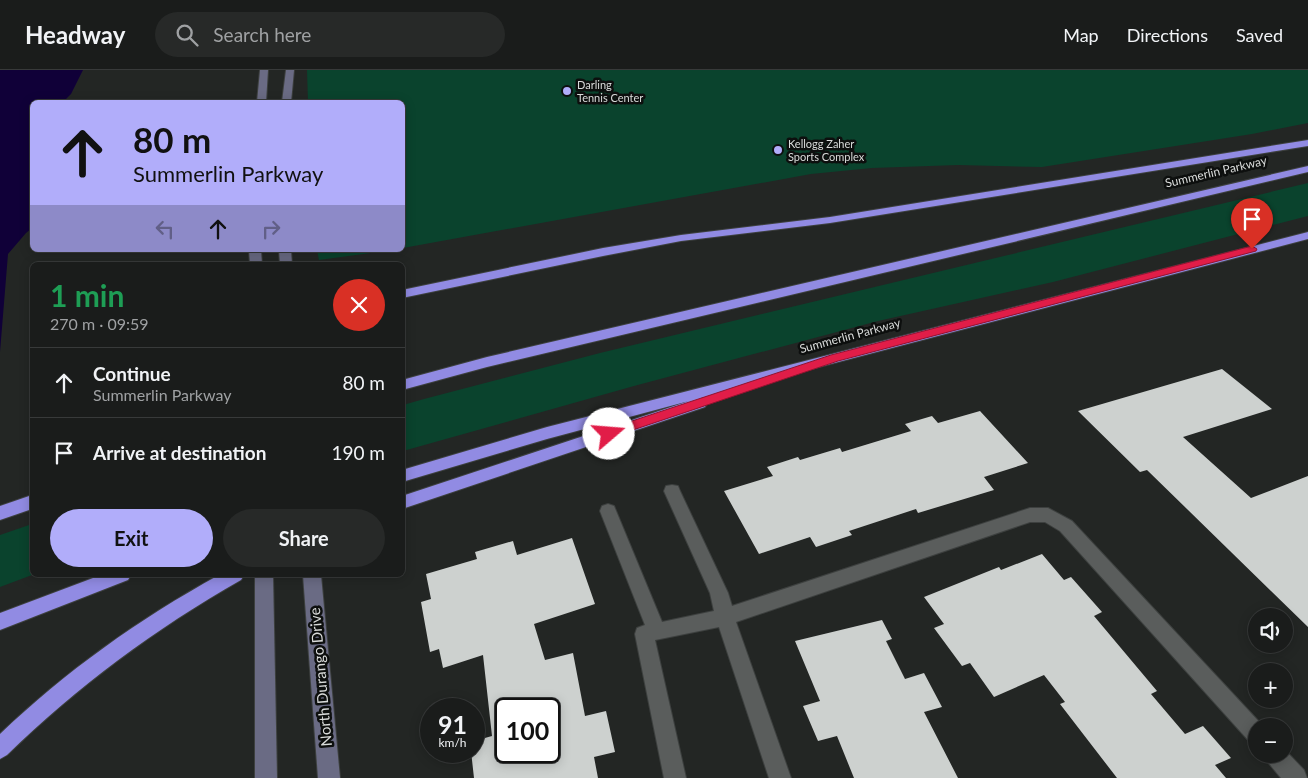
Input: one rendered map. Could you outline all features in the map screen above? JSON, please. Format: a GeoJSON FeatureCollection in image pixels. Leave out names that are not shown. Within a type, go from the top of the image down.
{"type":"FeatureCollection","features":[{"type":"Feature","properties":{"kind":"highway"},"geometry":{"type":"LineString","coordinates":[[405,293],[603,252],[681,238],[830,220],[1308,144]]}},
{"type":"Feature","properties":{"kind":"highway","name":"Summerlin Parkway"},"geometry":{"type":"LineString","coordinates":[[405,384],[487,362],[1308,169]]}},
{"type":"Feature","properties":{"kind":"highway","name":"Summerlin Parkway"},"geometry":{"type":"LineString","coordinates":[[405,475],[547,433],[1308,234]]}},
{"type":"Feature","properties":{"kind":"highway"},"geometry":{"type":"LineString","coordinates":[[405,502],[835,358]]}},
{"type":"Feature","properties":{"kind":"highway"},"geometry":{"type":"LineString","coordinates":[[0,513],[30,503]]}},
{"type":"Feature","properties":{"kind":"highway"},"geometry":{"type":"LineString","coordinates":[[0,622],[117,577]]}},
{"type":"Feature","properties":{"kind":"highway"},"geometry":{"type":"LineString","coordinates":[[0,748],[41,710],[104,657],[201,593],[231,577]]}},
{"type":"Feature","properties":{"kind":"main road"},"geometry":{"type":"LineString","coordinates":[[262,100],[264,70]]}},
{"type":"Feature","properties":{"kind":"main road"},"geometry":{"type":"LineString","coordinates":[[287,100],[290,70]]}},
{"type":"Feature","properties":{"kind":"main road"},"geometry":{"type":"LineString","coordinates":[[264,577],[266,778]]}},
{"type":"Feature","properties":{"kind":"main road","name":"North Durango Drive"},"geometry":{"type":"LineString","coordinates":[[312,577],[329,778]]}},
{"type":"Feature","properties":{"kind":"street"},"geometry":{"type":"LineString","coordinates":[[672,491],[719,593],[780,778]]}},
{"type":"Feature","properties":{"kind":"street"},"geometry":{"type":"LineString","coordinates":[[608,511],[657,632]]}},
{"type":"Feature","properties":{"kind":"street"},"geometry":{"type":"LineString","coordinates":[[675,778],[644,634],[726,617],[1030,514],[1048,516],[1066,526],[1248,725]]}},
{"type":"Feature","properties":{"kind":"street"},"geometry":{"type":"LineString","coordinates":[[1282,763],[1296,778]]}},
{"type":"Feature","properties":{"kind":"green space","name":"Kellogg Zaher Sports Complex"},"geometry":{"type":"Polygon","coordinates":[[[307,70],[1308,70],[1308,123],[1252,134],[1042,167],[958,165],[872,168],[811,174],[405,248],[405,100],[308,100],[307,70]]]}},
{"type":"Feature","properties":{"kind":"green space"},"geometry":{"type":"Polygon","coordinates":[[[1308,183],[1308,216],[1053,282],[878,321],[634,386],[405,450],[405,404],[600,353],[1308,183]]]}},
{"type":"Feature","properties":{"kind":"green space"},"geometry":{"type":"Polygon","coordinates":[[[317,252],[378,252],[319,260],[317,252]]]}},
{"type":"Feature","properties":{"kind":"green space"},"geometry":{"type":"Polygon","coordinates":[[[30,525],[30,576],[0,587],[0,535],[30,525]]]}},
{"type":"Feature","properties":{"kind":"shaded area"},"geometry":{"type":"Polygon","coordinates":[[[0,70],[83,70],[71,94],[65,100],[30,100],[30,230],[8,254],[0,352],[0,70]]]}},
{"type":"Feature","properties":{"kind":"building"},"geometry":{"type":"Polygon","coordinates":[[[1222,369],[1272,409],[1183,437],[1251,498],[1308,476],[1308,627],[1293,612],[1293,608],[1289,608],[1147,470],[1140,472],[1078,411],[1222,369]]]}},
{"type":"Feature","properties":{"kind":"building"},"geometry":{"type":"Polygon","coordinates":[[[980,411],[1028,463],[984,477],[994,490],[918,513],[916,509],[849,531],[852,535],[816,547],[810,537],[759,554],[724,491],[773,476],[767,467],[798,457],[800,460],[840,448],[842,452],[911,431],[905,424],[932,416],[938,423],[980,411]]]}},
{"type":"Feature","properties":{"kind":"building"},"geometry":{"type":"Polygon","coordinates":[[[572,538],[595,604],[534,624],[545,660],[573,653],[585,716],[606,711],[615,752],[594,757],[598,778],[474,778],[472,763],[485,763],[485,738],[492,736],[483,655],[443,668],[439,649],[430,652],[421,602],[431,599],[426,574],[477,559],[475,552],[513,541],[517,555],[572,538]]]}},
{"type":"Feature","properties":{"kind":"building"},"geometry":{"type":"Polygon","coordinates":[[[1042,554],[1064,580],[1071,577],[1102,612],[1094,616],[1157,691],[1151,694],[1185,734],[1203,726],[1231,758],[1215,765],[1226,778],[1117,778],[1060,704],[1065,702],[1044,675],[994,697],[970,663],[962,666],[934,628],[944,624],[924,597],[999,567],[1001,570],[1042,554]]]}},
{"type":"Feature","properties":{"kind":"building"},"geometry":{"type":"Polygon","coordinates":[[[882,620],[892,639],[886,641],[905,679],[924,673],[942,707],[924,712],[958,778],[854,778],[837,736],[818,741],[803,706],[820,701],[795,641],[882,620]]]}},
{"type":"Feature","properties":{"kind":"place","name":"Darling Tennis Center"},"geometry":{"type":"Point","coordinates":[567,91]}},
{"type":"Feature","properties":{"kind":"place","name":"Kellogg Zaher Sports Complex"},"geometry":{"type":"Point","coordinates":[778,150]}},
{"type":"Feature","properties":{"kind":"route"},"geometry":{"type":"LineString","coordinates":[[609,434],[835,358],[1252,249]]}}]}
